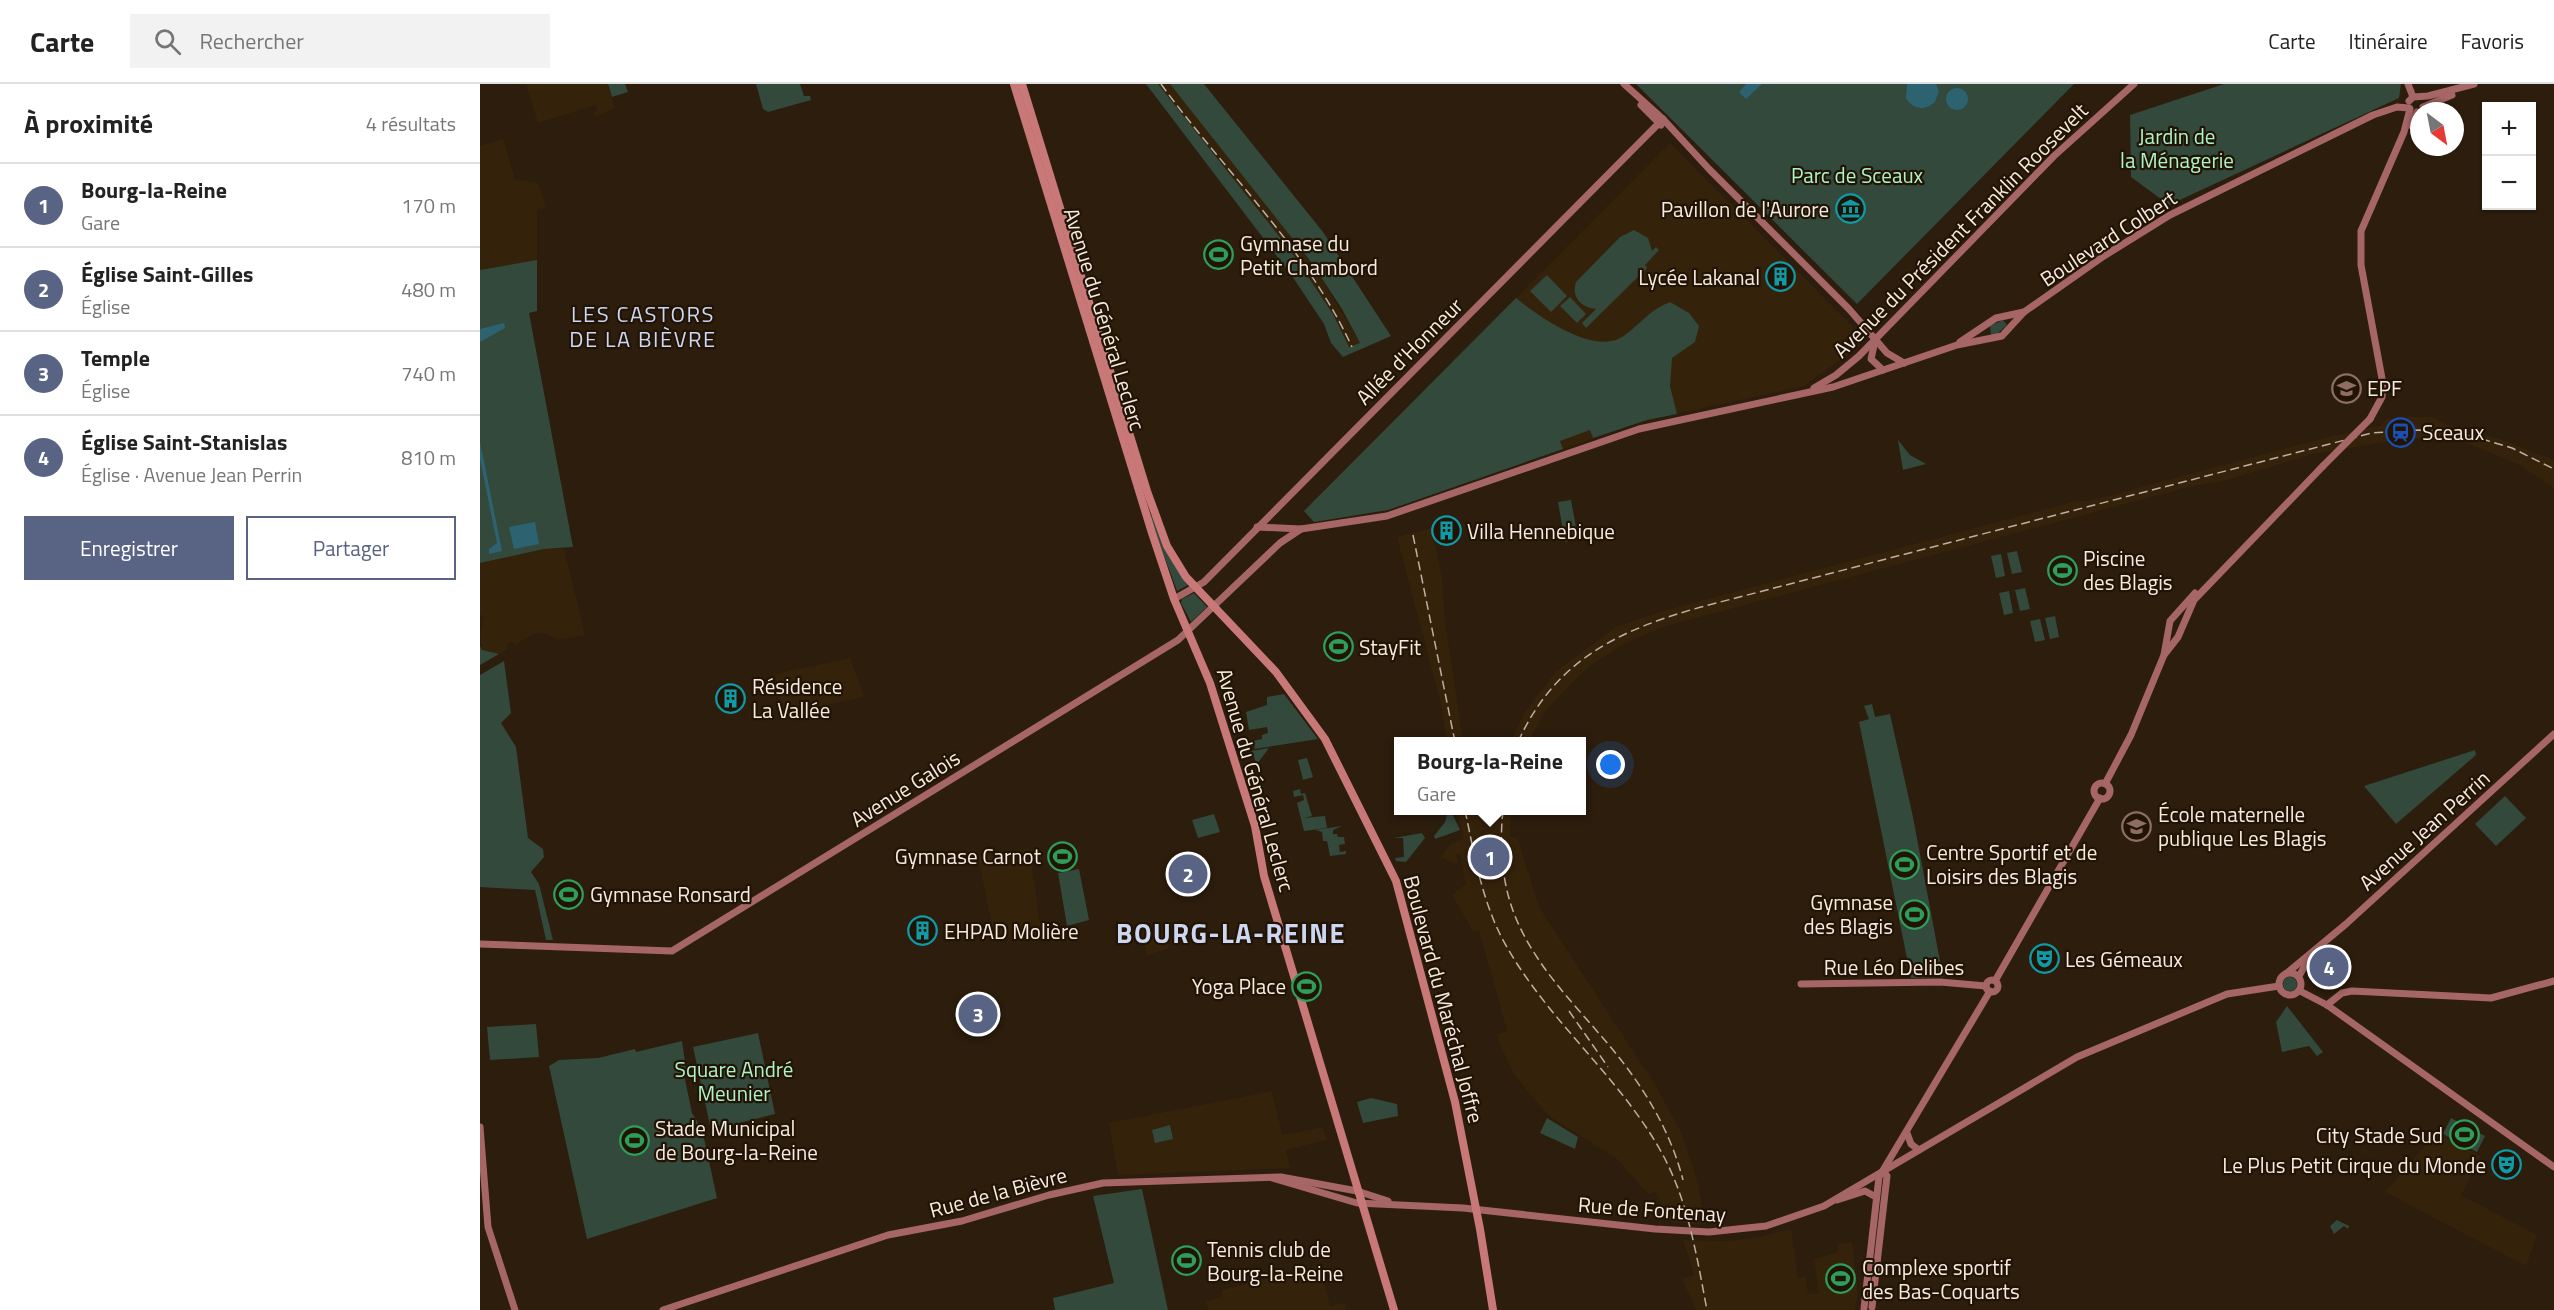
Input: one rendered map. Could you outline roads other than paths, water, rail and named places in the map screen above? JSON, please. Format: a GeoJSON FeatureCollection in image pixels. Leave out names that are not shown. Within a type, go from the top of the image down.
{"type":"FeatureCollection","features":[{"type":"Feature","properties":{"kind":"main road","name":"Avenue du Général Leclerc"},"geometry":{"type":"LineString","coordinates":[[1014,84],[1174,599],[1203,662],[1253,820],[1264,876],[1394,1310]]}},
{"type":"Feature","properties":{"kind":"main road","name":"Avenue du Général Leclerc"},"geometry":{"type":"LineString","coordinates":[[1022,84],[1159,529],[1177,565],[1214,607]]}},
{"type":"Feature","properties":{"kind":"main road"},"geometry":{"type":"LineString","coordinates":[[1623,84],[1876,339],[1887,353],[1902,363]]}},
{"type":"Feature","properties":{"kind":"main road","name":"Avenue du Président Franklin Roosevelt"},"geometry":{"type":"LineString","coordinates":[[1803,393],[1836,375],[1876,339],[2054,156],[2134,84]]}},
{"type":"Feature","properties":{"kind":"main road"},"geometry":{"type":"LineString","coordinates":[[2408,84],[2414,102]]}},
{"type":"Feature","properties":{"kind":"main road"},"geometry":{"type":"LineString","coordinates":[[2426,102],[2474,84]]}},
{"type":"Feature","properties":{"kind":"main road"},"geometry":{"type":"LineString","coordinates":[[2427,102],[2482,84]]}},
{"type":"Feature","properties":{"kind":"main road","name":"Boulevard Colbert"},"geometry":{"type":"LineString","coordinates":[[1883,369],[1957,345],[2002,336],[2024,312],[2104,256],[2170,215],[2373,115],[2397,107],[2410,106]]}},
{"type":"Feature","properties":{"kind":"main road"},"geometry":{"type":"LineString","coordinates":[[2164,655],[2178,638],[2194,600],[2370,419],[2382,397],[2380,359],[2361,265],[2361,231],[2410,118]]}},
{"type":"Feature","properties":{"kind":"main road","name":"Allée d'Honneur"},"geometry":{"type":"LineString","coordinates":[[1174,599],[1204,582],[1661,121]]}},
{"type":"Feature","properties":{"kind":"main road","name":"Boulevard Colbert"},"geometry":{"type":"LineString","coordinates":[[1957,345],[1996,318],[2024,312]]}},
{"type":"Feature","properties":{"kind":"main road"},"geometry":{"type":"LineString","coordinates":[[2005,316],[2012,326]]}},
{"type":"Feature","properties":{"kind":"main road"},"geometry":{"type":"LineString","coordinates":[[1985,326],[1989,338]]}},
{"type":"Feature","properties":{"kind":"main road"},"geometry":{"type":"LineString","coordinates":[[1876,339],[1871,356],[1883,369]]}},
{"type":"Feature","properties":{"kind":"main road"},"geometry":{"type":"LineString","coordinates":[[1883,369],[1887,353]]}},
{"type":"Feature","properties":{"kind":"main road","name":"Avenue du Président Franklin Roosevelt"},"geometry":{"type":"LineString","coordinates":[[1301,529],[1387,516],[1639,429],[1833,387],[1883,369]]}},
{"type":"Feature","properties":{"kind":"main road"},"geometry":{"type":"LineString","coordinates":[[1257,527],[1301,529]]}},
{"type":"Feature","properties":{"kind":"main road","name":"Avenue Galois"},"geometry":{"type":"LineString","coordinates":[[480,944],[672,951],[1188,633],[1284,539],[1301,529]]}},
{"type":"Feature","properties":{"kind":"main road"},"geometry":{"type":"LineString","coordinates":[[2105,784],[2131,735],[2164,655],[2170,621],[2212,576],[2225,566]]}},
{"type":"Feature","properties":{"kind":"main road","name":"Boulevard du Maréchal Joffre"},"geometry":{"type":"LineString","coordinates":[[1214,607],[1276,672],[1320,731],[1396,880],[1441,1046],[1477,1209],[1493,1310]]}},
{"type":"Feature","properties":{"kind":"main road"},"geometry":{"type":"LineString","coordinates":[[2178,612],[2186,618]]}},
{"type":"Feature","properties":{"kind":"main road","name":"Avenue Jean Perrin"},"geometry":{"type":"LineString","coordinates":[[2287,973],[2554,734]]}},
{"type":"Feature","properties":{"kind":"main road"},"geometry":{"type":"LineString","coordinates":[[1868,1309],[1879,1177],[1988,988],[1990,980],[1995,981],[2100,798],[2108,794],[2109,787],[2105,784],[2098,784],[2095,788],[2096,795],[2100,798]]}},
{"type":"Feature","properties":{"kind":"main road","name":"Avenue Jean Perrin"},"geometry":{"type":"LineString","coordinates":[[2299,976],[2315,950]]}},
{"type":"Feature","properties":{"kind":"main road"},"geometry":{"type":"LineString","coordinates":[[2300,991],[2302,985],[2299,976],[2287,973],[2280,980],[2280,986],[2289,995],[2300,991],[2327,1005],[2554,1167]]}},
{"type":"Feature","properties":{"kind":"main road"},"geometry":{"type":"LineString","coordinates":[[2327,1005],[2342,993],[2352,991],[2482,998],[2508,995],[2554,981]]}},
{"type":"Feature","properties":{"kind":"main road","name":"Rue Léo Delibes"},"geometry":{"type":"LineString","coordinates":[[1801,984],[1964,982],[1988,988]]}},
{"type":"Feature","properties":{"kind":"main road","name":"Rue de Fontenay"},"geometry":{"type":"LineString","coordinates":[[1393,1203],[1477,1209],[1655,1229],[1720,1232],[1776,1224],[1832,1201],[2077,1057],[2227,994],[2280,986]]}},
{"type":"Feature","properties":{"kind":"main road"},"geometry":{"type":"LineString","coordinates":[[480,1127],[488,1227],[515,1310]]}},
{"type":"Feature","properties":{"kind":"main road"},"geometry":{"type":"LineString","coordinates":[[1906,1133],[1911,1144],[1919,1150]]}},
{"type":"Feature","properties":{"kind":"main road"},"geometry":{"type":"LineString","coordinates":[[1868,1309],[1887,1176],[1884,1171]]}},
{"type":"Feature","properties":{"kind":"main road","name":"Rue de la Bièvre"},"geometry":{"type":"LineString","coordinates":[[663,1310],[888,1235],[962,1221],[1082,1187],[1150,1180],[1281,1177],[1357,1191],[1393,1203]]}},
{"type":"Feature","properties":{"kind":"main road","name":"Rue de la Bièvre"},"geometry":{"type":"LineString","coordinates":[[1272,1178],[1361,1204],[1393,1203]]}},
{"type":"Feature","properties":{"kind":"main road"},"geometry":{"type":"LineString","coordinates":[[1832,1201],[1864,1191],[1876,1197]]}},
{"type":"Feature","properties":{"kind":"water"},"geometry":{"type":"Polygon","coordinates":[[[1746,84],[1762,84],[1746,99],[1739,92],[1746,84]]]}},
{"type":"Feature","properties":{"kind":"water"},"geometry":{"type":"Polygon","coordinates":[[[1907,84],[1936,84],[1939,91],[1935,102],[1923,108],[1912,105],[1906,98],[1907,84]]]}},
{"type":"Feature","properties":{"kind":"water"},"geometry":{"type":"Polygon","coordinates":[[[1957,88],[1965,91],[1968,99],[1965,107],[1957,110],[1949,107],[1946,99],[1949,91],[1957,88]]]}},
{"type":"Feature","properties":{"kind":"water"},"geometry":{"type":"Polygon","coordinates":[[[504,323],[505,328],[480,342],[480,329],[504,323]]]}},
{"type":"Feature","properties":{"kind":"water"},"geometry":{"type":"Polygon","coordinates":[[[480,442],[502,551],[489,554],[489,549],[497,543],[480,459],[480,442]]]}},
{"type":"Feature","properties":{"kind":"water"},"geometry":{"type":"Polygon","coordinates":[[[535,522],[539,544],[514,549],[509,527],[535,522]]]}},
{"type":"Feature","properties":{"kind":"railway"},"geometry":{"type":"LineString","coordinates":[[1161,84],[1312,276],[1352,347]]}},
{"type":"Feature","properties":{"kind":"railway"},"geometry":{"type":"LineString","coordinates":[[1521,737],[1533,714],[1551,690],[1571,669],[1593,652],[1643,626],[1701,607],[2372,433],[2420,430],[2472,436],[2512,448],[2554,469]]}},
{"type":"Feature","properties":{"kind":"railway"},"geometry":{"type":"LineString","coordinates":[[1413,535],[1454,737]]}},
{"type":"Feature","properties":{"kind":"railway"},"geometry":{"type":"LineString","coordinates":[[1466,815],[1486,899],[1508,949],[1545,1003],[1629,1103],[1647,1129],[1673,1175],[1696,1251],[1707,1310]]}},
{"type":"Feature","properties":{"kind":"railway"},"geometry":{"type":"LineString","coordinates":[[1503,815],[1501,839],[1503,868],[1508,896],[1518,923],[1547,972],[1620,1059],[1643,1091],[1663,1125],[1683,1180]]}},
{"type":"Feature","properties":{"kind":"railway"},"geometry":{"type":"LineString","coordinates":[[1569,1011],[1608,1067]]}},
{"type":"Feature","properties":{"kind":"place","name":"Pavillon de l'Aurore"},"geometry":{"type":"Point","coordinates":[1850,209]}},
{"type":"Feature","properties":{"kind":"place","name":"Gymnase du Petit Chambord"},"geometry":{"type":"Point","coordinates":[1219,255]}},
{"type":"Feature","properties":{"kind":"place","name":"Lycée Lakanal"},"geometry":{"type":"Point","coordinates":[1781,277]}},
{"type":"Feature","properties":{"kind":"place","name":"EPF"},"geometry":{"type":"Point","coordinates":[2346,388]}},
{"type":"Feature","properties":{"kind":"place","name":"Sceaux"},"geometry":{"type":"Point","coordinates":[2401,432]}},
{"type":"Feature","properties":{"kind":"place","name":"Villa Hennebique"},"geometry":{"type":"Point","coordinates":[1446,531]}},
{"type":"Feature","properties":{"kind":"place","name":"Piscine des Blagis"},"geometry":{"type":"Point","coordinates":[2062,570]}},
{"type":"Feature","properties":{"kind":"place","name":"StayFit"},"geometry":{"type":"Point","coordinates":[1338,647]}},
{"type":"Feature","properties":{"kind":"place","name":"Résidence La Vallée"},"geometry":{"type":"Point","coordinates":[731,698]}},
{"type":"Feature","properties":{"kind":"place","name":"École maternelle publique Les Blagis"},"geometry":{"type":"Point","coordinates":[2137,826]}},
{"type":"Feature","properties":{"kind":"place","name":"Gymnase Carnot"},"geometry":{"type":"Point","coordinates":[1062,856]}},
{"type":"Feature","properties":{"kind":"place","name":"Bourg-la-Reine"},"geometry":{"type":"Point","coordinates":[1490,857]}},
{"type":"Feature","properties":{"kind":"place","name":"Centre Sportif et de Loisirs des Blagis"},"geometry":{"type":"Point","coordinates":[1905,864]}},
{"type":"Feature","properties":{"kind":"place","name":"Église Saint-Gilles"},"geometry":{"type":"Point","coordinates":[1188,874]}},
{"type":"Feature","properties":{"kind":"place","name":"Gymnase Ronsard"},"geometry":{"type":"Point","coordinates":[569,894]}},
{"type":"Feature","properties":{"kind":"place","name":"Gymnase des Blagis"},"geometry":{"type":"Point","coordinates":[1914,914]}},
{"type":"Feature","properties":{"kind":"place","name":"EHPAD Molière"},"geometry":{"type":"Point","coordinates":[923,931]}},
{"type":"Feature","properties":{"kind":"place","name":"Les Gémeaux"},"geometry":{"type":"Point","coordinates":[2044,959]}},
{"type":"Feature","properties":{"kind":"place","name":"Église Saint-Stanislas"},"geometry":{"type":"Point","coordinates":[2329,967]}},
{"type":"Feature","properties":{"kind":"place","name":"Yoga Place"},"geometry":{"type":"Point","coordinates":[1307,986]}},
{"type":"Feature","properties":{"kind":"place","name":"Temple"},"geometry":{"type":"Point","coordinates":[978,1014]}},
{"type":"Feature","properties":{"kind":"place","name":"City Stade Sud"},"geometry":{"type":"Point","coordinates":[2464,1135]}},
{"type":"Feature","properties":{"kind":"place","name":"Stade Municipal de Bourg-la-Reine"},"geometry":{"type":"Point","coordinates":[634,1140]}},
{"type":"Feature","properties":{"kind":"place","name":"Le Plus Petit Cirque du Monde"},"geometry":{"type":"Point","coordinates":[2507,1165]}},
{"type":"Feature","properties":{"kind":"place","name":"Tennis club de Bourg-la-Reine"},"geometry":{"type":"Point","coordinates":[1186,1261]}},
{"type":"Feature","properties":{"kind":"place","name":"Complexe sportif des Bas-Coquarts"},"geometry":{"type":"Point","coordinates":[1841,1279]}},
{"type":"Feature","properties":{"kind":"district","name":"LES CASTORS DE LA BIÈVRE"},"geometry":{"type":"Point","coordinates":[643,326]}},
{"type":"Feature","properties":{"kind":"district","name":"BOURG-LA-REINE"},"geometry":{"type":"Point","coordinates":[1231,932]}},
{"type":"Feature","properties":{"kind":"park label","name":"Jardin de la Ménagerie"},"geometry":{"type":"Point","coordinates":[2177,148]}},
{"type":"Feature","properties":{"kind":"park label","name":"Parc de Sceaux"},"geometry":{"type":"Point","coordinates":[1857,175]}},
{"type":"Feature","properties":{"kind":"park label","name":"Square André Meunier"},"geometry":{"type":"Point","coordinates":[734,1081]}}]}
